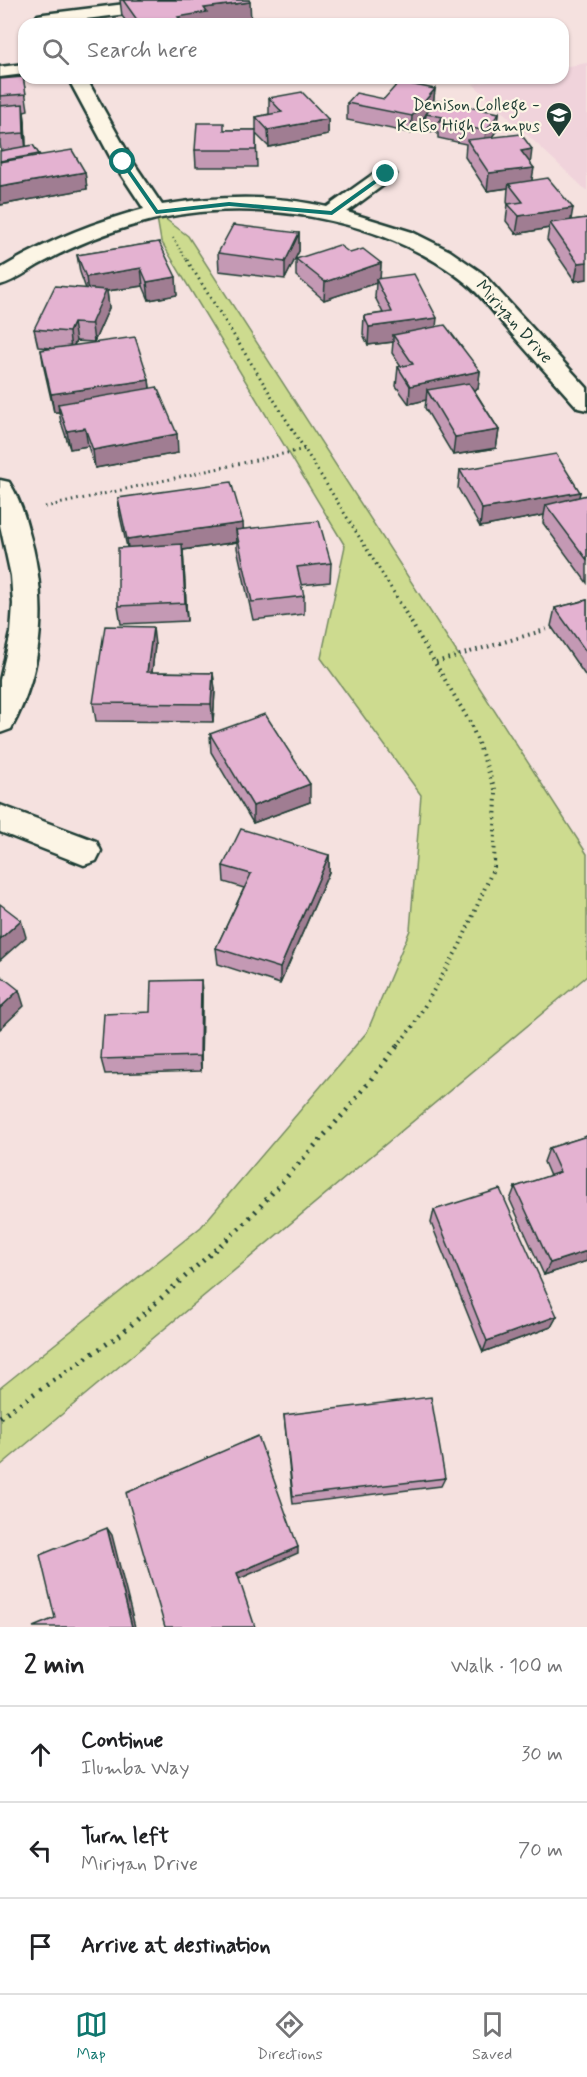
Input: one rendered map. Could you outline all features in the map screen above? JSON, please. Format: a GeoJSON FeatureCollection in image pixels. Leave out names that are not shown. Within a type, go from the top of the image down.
{"type":"FeatureCollection","features":[{"type":"Feature","properties":{"kind":"street"},"geometry":{"type":"LineString","coordinates":[[43,17],[200,0]]}},
{"type":"Feature","properties":{"kind":"street"},"geometry":{"type":"LineString","coordinates":[[0,72],[18,70]]}},
{"type":"Feature","properties":{"kind":"street"},"geometry":{"type":"LineString","coordinates":[[80,84],[123,162],[156,212]]}},
{"type":"Feature","properties":{"kind":"street"},"geometry":{"type":"LineString","coordinates":[[332,213],[386,174]]}},
{"type":"Feature","properties":{"kind":"street","name":"Miriyan Drive"},"geometry":{"type":"LineString","coordinates":[[0,278],[55,247],[85,234],[156,212],[229,204],[332,213],[361,220],[390,231],[439,254],[474,278],[587,403]]}},
{"type":"Feature","properties":{"kind":"street"},"geometry":{"type":"LineString","coordinates":[[0,488],[25,565],[26,640],[10,698],[0,721]]}},
{"type":"Feature","properties":{"kind":"street"},"geometry":{"type":"LineString","coordinates":[[0,818],[84,850]]}},
{"type":"Feature","properties":{"kind":"path"},"geometry":{"type":"LineString","coordinates":[[0,1417],[121,1334],[245,1223],[347,1110],[413,1026],[460,945],[494,867],[496,792],[471,724],[436,662],[305,449],[156,212]]}},
{"type":"Feature","properties":{"kind":"path"},"geometry":{"type":"LineString","coordinates":[[10,515],[305,449]]}},
{"type":"Feature","properties":{"kind":"path"},"geometry":{"type":"LineString","coordinates":[[436,662],[565,624]]}},
{"type":"Feature","properties":{"kind":"shaded area","name":"Denison College - Kelso High Campus"},"geometry":{"type":"Polygon","coordinates":[[[587,63],[587,191],[473,84],[569,84],[569,66],[587,63]]]}},
{"type":"Feature","properties":{"kind":"green space"},"geometry":{"type":"Polygon","coordinates":[[[156,212],[188,236],[587,854],[587,976],[0,1466],[0,1388],[201,1227],[367,1032],[410,930],[421,795],[321,658],[345,546],[161,241],[156,212]]]}},
{"type":"Feature","properties":{"kind":"building"},"geometry":{"type":"Polygon","coordinates":[[[123,0],[249,0],[250,2],[204,8],[207,12],[179,18],[136,18],[123,0]]]}},
{"type":"Feature","properties":{"kind":"building"},"geometry":{"type":"Polygon","coordinates":[[[18,77],[18,84],[24,84],[26,94],[0,96],[0,79],[18,77]]]}},
{"type":"Feature","properties":{"kind":"building"},"geometry":{"type":"Polygon","coordinates":[[[397,84],[435,89],[412,116],[347,103],[356,93],[384,99],[397,84]]]}},
{"type":"Feature","properties":{"kind":"building"},"geometry":{"type":"Polygon","coordinates":[[[302,92],[328,119],[268,130],[256,117],[282,112],[269,98],[302,92]]]}},
{"type":"Feature","properties":{"kind":"building"},"geometry":{"type":"Polygon","coordinates":[[[437,101],[499,113],[486,131],[439,121],[443,117],[426,114],[437,101]]]}},
{"type":"Feature","properties":{"kind":"building"},"geometry":{"type":"Polygon","coordinates":[[[23,104],[24,133],[0,135],[0,106],[23,104]]]}},
{"type":"Feature","properties":{"kind":"building"},"geometry":{"type":"Polygon","coordinates":[[[197,123],[224,123],[224,130],[256,130],[256,150],[195,150],[197,123]]]}},
{"type":"Feature","properties":{"kind":"building"},"geometry":{"type":"Polygon","coordinates":[[[521,134],[532,149],[521,151],[534,168],[489,173],[467,140],[521,134]]]}},
{"type":"Feature","properties":{"kind":"building"},"geometry":{"type":"Polygon","coordinates":[[[33,145],[39,154],[0,161],[0,151],[33,145]]]}},
{"type":"Feature","properties":{"kind":"building"},"geometry":{"type":"Polygon","coordinates":[[[72,150],[85,172],[0,187],[0,162],[72,150]]]}},
{"type":"Feature","properties":{"kind":"building"},"geometry":{"type":"Polygon","coordinates":[[[548,178],[573,208],[519,216],[508,204],[523,202],[509,184],[548,178]]]}},
{"type":"Feature","properties":{"kind":"building"},"geometry":{"type":"Polygon","coordinates":[[[587,218],[587,262],[578,263],[550,223],[587,218]]]}},
{"type":"Feature","properties":{"kind":"building"},"geometry":{"type":"Polygon","coordinates":[[[233,225],[299,233],[285,262],[218,253],[233,225]]]}},
{"type":"Feature","properties":{"kind":"building"},"geometry":{"type":"Polygon","coordinates":[[[159,242],[176,277],[147,282],[141,268],[86,277],[77,255],[159,242]]]}},
{"type":"Feature","properties":{"kind":"building"},"geometry":{"type":"Polygon","coordinates":[[[339,245],[350,253],[363,249],[381,263],[325,282],[296,259],[339,245]]]}},
{"type":"Feature","properties":{"kind":"building"},"geometry":{"type":"Polygon","coordinates":[[[414,274],[437,318],[369,327],[364,316],[392,312],[376,279],[414,274]]]}},
{"type":"Feature","properties":{"kind":"building"},"geometry":{"type":"Polygon","coordinates":[[[55,286],[106,290],[91,324],[73,323],[69,332],[34,329],[55,286]]]}},
{"type":"Feature","properties":{"kind":"building"},"geometry":{"type":"Polygon","coordinates":[[[445,325],[480,371],[410,386],[398,367],[413,364],[393,335],[445,325]]]}},
{"type":"Feature","properties":{"kind":"building"},"geometry":{"type":"Polygon","coordinates":[[[135,337],[149,380],[51,394],[41,350],[135,337]]]}},
{"type":"Feature","properties":{"kind":"building"},"geometry":{"type":"Polygon","coordinates":[[[469,383],[499,430],[455,437],[427,390],[469,383]]]}},
{"type":"Feature","properties":{"kind":"building"},"geometry":{"type":"Polygon","coordinates":[[[157,387],[177,434],[93,450],[85,428],[67,431],[58,404],[157,387]]]}},
{"type":"Feature","properties":{"kind":"building"},"geometry":{"type":"Polygon","coordinates":[[[556,454],[580,492],[482,509],[460,470],[556,454]]]}},
{"type":"Feature","properties":{"kind":"building"},"geometry":{"type":"Polygon","coordinates":[[[231,482],[243,523],[127,539],[118,498],[231,482]]]}},
{"type":"Feature","properties":{"kind":"building"},"geometry":{"type":"Polygon","coordinates":[[[587,495],[587,560],[546,505],[587,495]]]}},
{"type":"Feature","properties":{"kind":"building"},"geometry":{"type":"Polygon","coordinates":[[[319,521],[331,563],[297,567],[304,596],[252,602],[236,530],[319,521]]]}},
{"type":"Feature","properties":{"kind":"building"},"geometry":{"type":"Polygon","coordinates":[[[182,544],[185,603],[118,606],[118,548],[182,544]]]}},
{"type":"Feature","properties":{"kind":"building"},"geometry":{"type":"Polygon","coordinates":[[[587,600],[587,653],[555,608],[587,600]]]}},
{"type":"Feature","properties":{"kind":"building"},"geometry":{"type":"Polygon","coordinates":[[[105,626],[153,627],[147,672],[213,673],[211,704],[93,703],[105,626]]]}},
{"type":"Feature","properties":{"kind":"building"},"geometry":{"type":"Polygon","coordinates":[[[265,714],[310,784],[253,806],[210,734],[265,714]]]}},
{"type":"Feature","properties":{"kind":"building"},"geometry":{"type":"Polygon","coordinates":[[[241,829],[329,855],[280,968],[216,948],[251,874],[223,866],[241,829]]]}},
{"type":"Feature","properties":{"kind":"building"},"geometry":{"type":"Polygon","coordinates":[[[0,904],[21,920],[0,939],[0,904]]]}},
{"type":"Feature","properties":{"kind":"building"},"geometry":{"type":"Polygon","coordinates":[[[0,975],[19,990],[0,1008],[0,975]]]}},
{"type":"Feature","properties":{"kind":"building"},"geometry":{"type":"Polygon","coordinates":[[[201,980],[200,1056],[101,1059],[104,1014],[150,1012],[151,981],[201,980]]]}},
{"type":"Feature","properties":{"kind":"building"},"geometry":{"type":"Polygon","coordinates":[[[587,1136],[587,1251],[550,1263],[515,1187],[560,1172],[549,1148],[587,1136]]]}},
{"type":"Feature","properties":{"kind":"building"},"geometry":{"type":"Polygon","coordinates":[[[500,1189],[557,1316],[487,1341],[434,1210],[500,1189]]]}},
{"type":"Feature","properties":{"kind":"building"},"geometry":{"type":"Polygon","coordinates":[[[431,1397],[445,1478],[293,1496],[284,1415],[431,1397]]]}},
{"type":"Feature","properties":{"kind":"building"},"geometry":{"type":"Polygon","coordinates":[[[258,1436],[298,1547],[237,1573],[255,1627],[165,1627],[126,1493],[258,1436]]]}},
{"type":"Feature","properties":{"kind":"building"},"geometry":{"type":"Polygon","coordinates":[[[107,1528],[132,1627],[33,1627],[55,1618],[40,1555],[107,1528]]]}},
{"type":"Feature","properties":{"kind":"place","name":"Denison College - Kelso High Campus"},"geometry":{"type":"Point","coordinates":[559,138]}},
{"type":"Feature","properties":{"kind":"route"},"geometry":{"type":"LineString","coordinates":[[123,162],[156,212],[229,204],[332,213],[386,174]]}}]}
